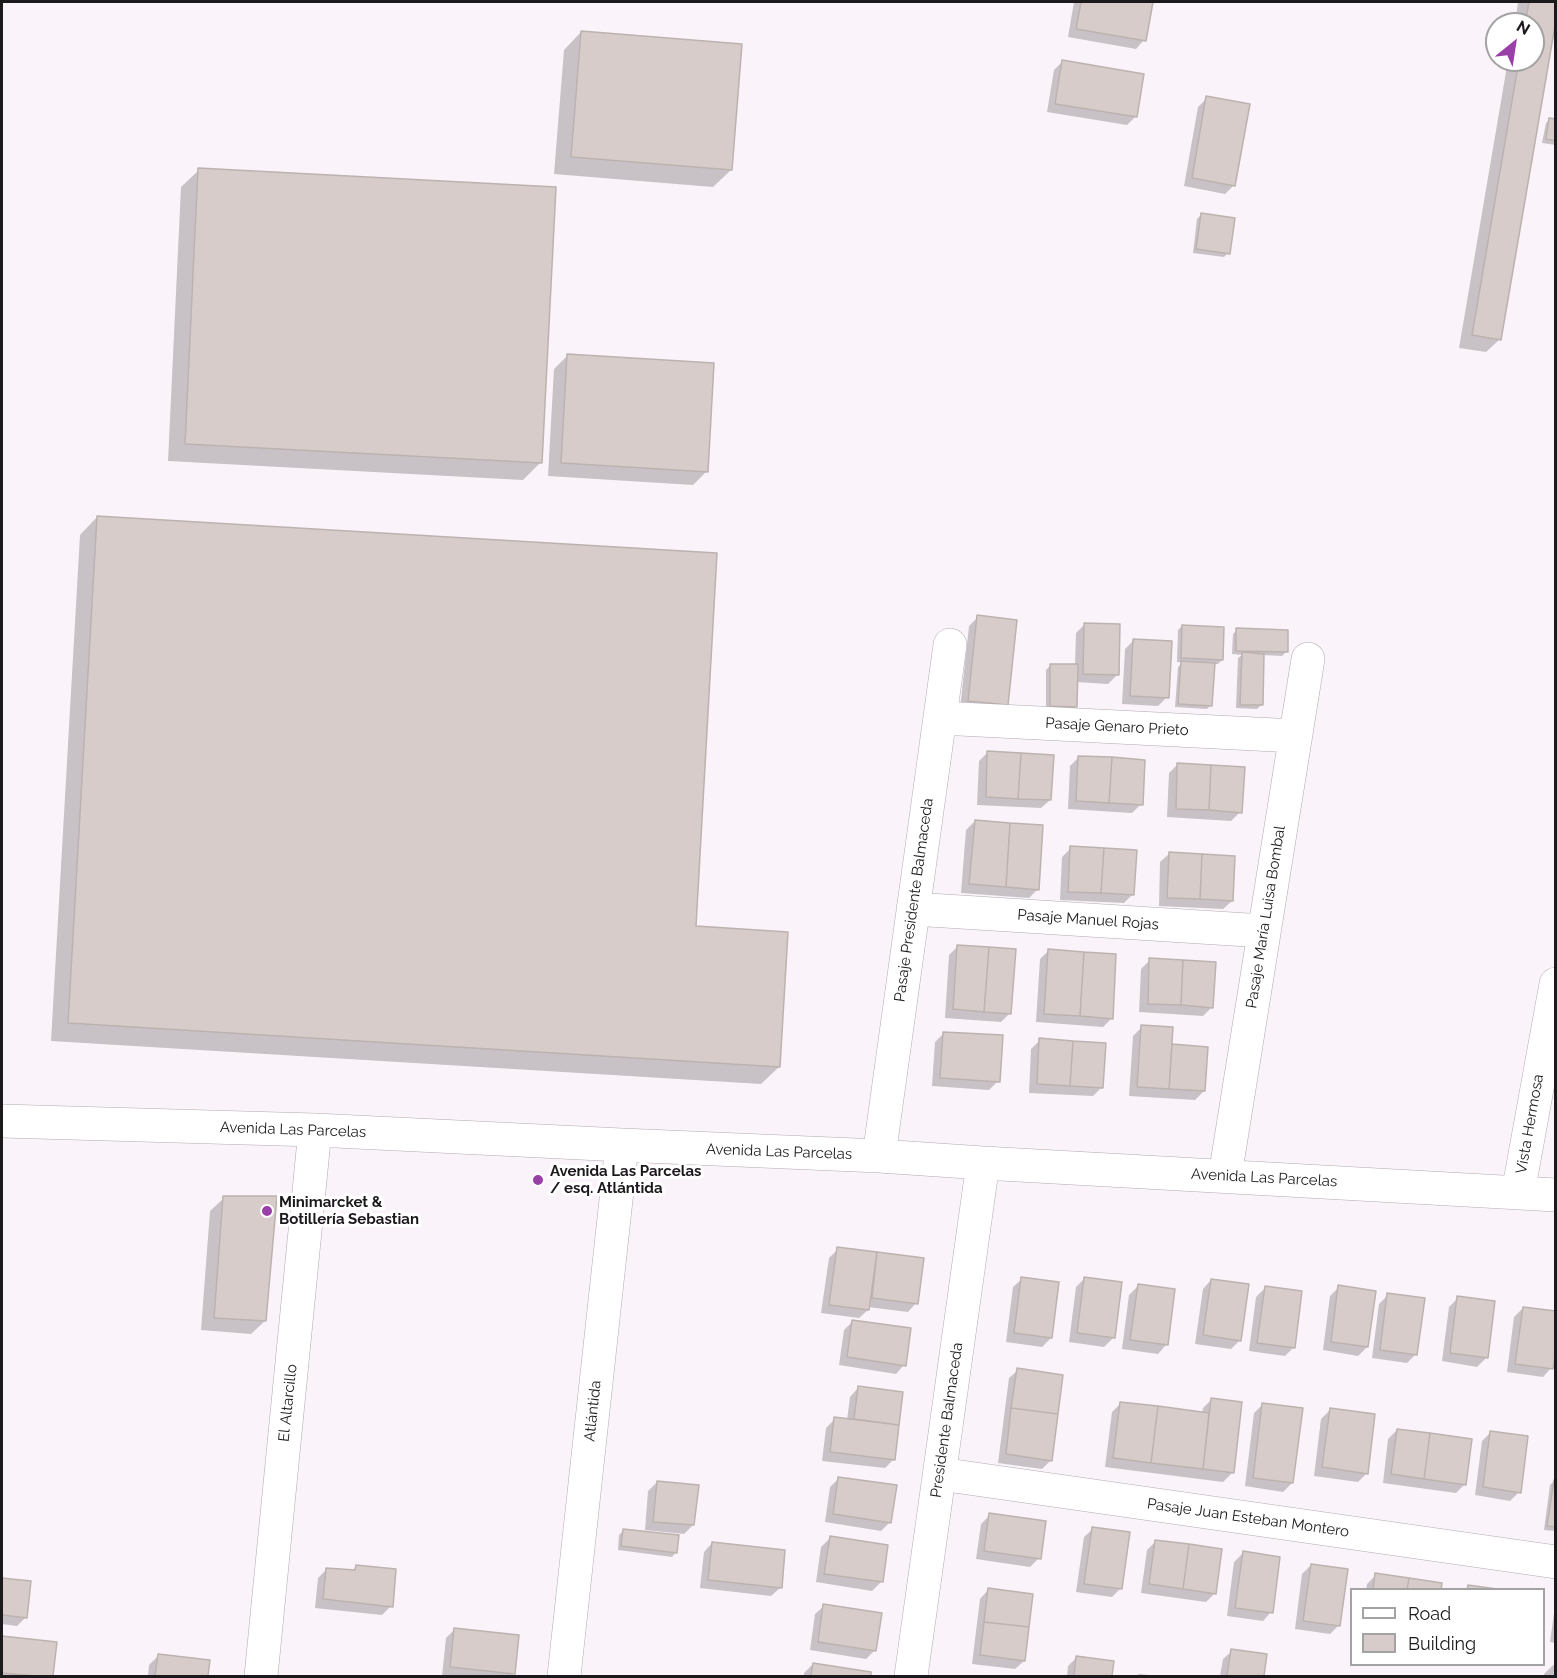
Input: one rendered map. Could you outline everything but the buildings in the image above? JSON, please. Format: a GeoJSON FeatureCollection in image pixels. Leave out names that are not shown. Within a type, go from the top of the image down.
{"type":"FeatureCollection","features":[{"type":"Feature","properties":{"kind":"street","name":"Pasaje Presidente Balmaceda"},"geometry":{"type":"LineString","coordinates":[[879,1156],[950,645]]}},
{"type":"Feature","properties":{"kind":"street","name":"Pasaje María Luisa Bombal"},"geometry":{"type":"LineString","coordinates":[[1225,1176],[1308,659]]}},
{"type":"Feature","properties":{"kind":"street","name":"Pasaje Genaro Prieto"},"geometry":{"type":"LineString","coordinates":[[940,718],[1295,736]]}},
{"type":"Feature","properties":{"kind":"street","name":"Pasaje Manuel Rojas"},"geometry":{"type":"LineString","coordinates":[[913,909],[1264,931]]}},
{"type":"Feature","properties":{"kind":"street","name":"Vista Hermosa"},"geometry":{"type":"LineString","coordinates":[[1518,1193],[1556,984]]}},
{"type":"Feature","properties":{"kind":"street","name":"Avenida Las Parcelas"},"geometry":{"type":"LineString","coordinates":[[2,1121],[315,1130],[879,1156],[1556,1195]]}},
{"type":"Feature","properties":{"kind":"street","name":"El Altarcillo"},"geometry":{"type":"LineString","coordinates":[[261,1677],[315,1130]]}},
{"type":"Feature","properties":{"kind":"street","name":"Atlántida"},"geometry":{"type":"LineString","coordinates":[[564,1677],[622,1145]]}},
{"type":"Feature","properties":{"kind":"street","name":"Presidente Balmaceda"},"geometry":{"type":"LineString","coordinates":[[911,1677],[983,1163]]}},
{"type":"Feature","properties":{"kind":"street","name":"Pasaje Juan Esteban Montero"},"geometry":{"type":"LineString","coordinates":[[940,1474],[1556,1562]]}},
{"type":"Feature","properties":{"kind":"place","name":"Avenida Las Parcelas / esq. Atlántida"},"geometry":{"type":"Point","coordinates":[538,1180]}},
{"type":"Feature","properties":{"kind":"place","name":"Minimarcket & Botillería Sebastian"},"geometry":{"type":"Point","coordinates":[267,1211]}}]}
